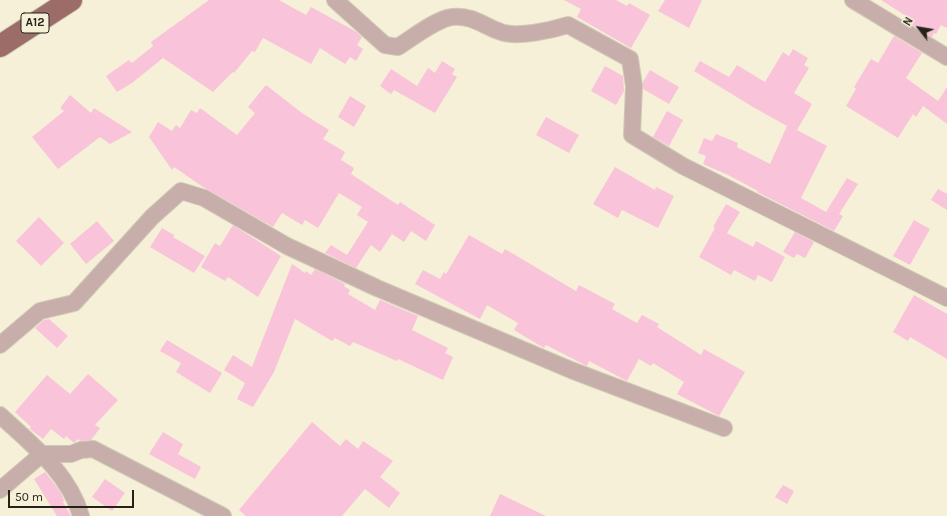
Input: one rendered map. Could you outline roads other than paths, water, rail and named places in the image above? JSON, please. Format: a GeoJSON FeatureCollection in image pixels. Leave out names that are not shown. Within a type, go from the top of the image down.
{"type":"FeatureCollection","features":[{"type":"Feature","properties":{"kind":"highway","name":"A12"},"geometry":{"type":"LineString","coordinates":[[0,46],[71,0]]}},
{"type":"Feature","properties":{"kind":"street"},"geometry":{"type":"LineString","coordinates":[[335,0],[385,45],[398,47],[429,27],[450,17],[470,18],[503,33],[540,33],[568,25],[630,59],[634,86],[632,135],[683,166],[947,298]]}},
{"type":"Feature","properties":{"kind":"street"},"geometry":{"type":"LineString","coordinates":[[853,0],[947,57]]}},
{"type":"Feature","properties":{"kind":"street"},"geometry":{"type":"LineString","coordinates":[[0,345],[40,311],[74,304],[152,216],[181,191],[204,198],[287,246],[376,288],[571,370],[724,428]]}},
{"type":"Feature","properties":{"kind":"street"},"geometry":{"type":"LineString","coordinates":[[0,415],[42,454],[58,472],[79,506],[82,516]]}},
{"type":"Feature","properties":{"kind":"street"},"geometry":{"type":"LineString","coordinates":[[0,490],[42,454],[70,454],[81,450],[93,450],[223,516]]}}]}
